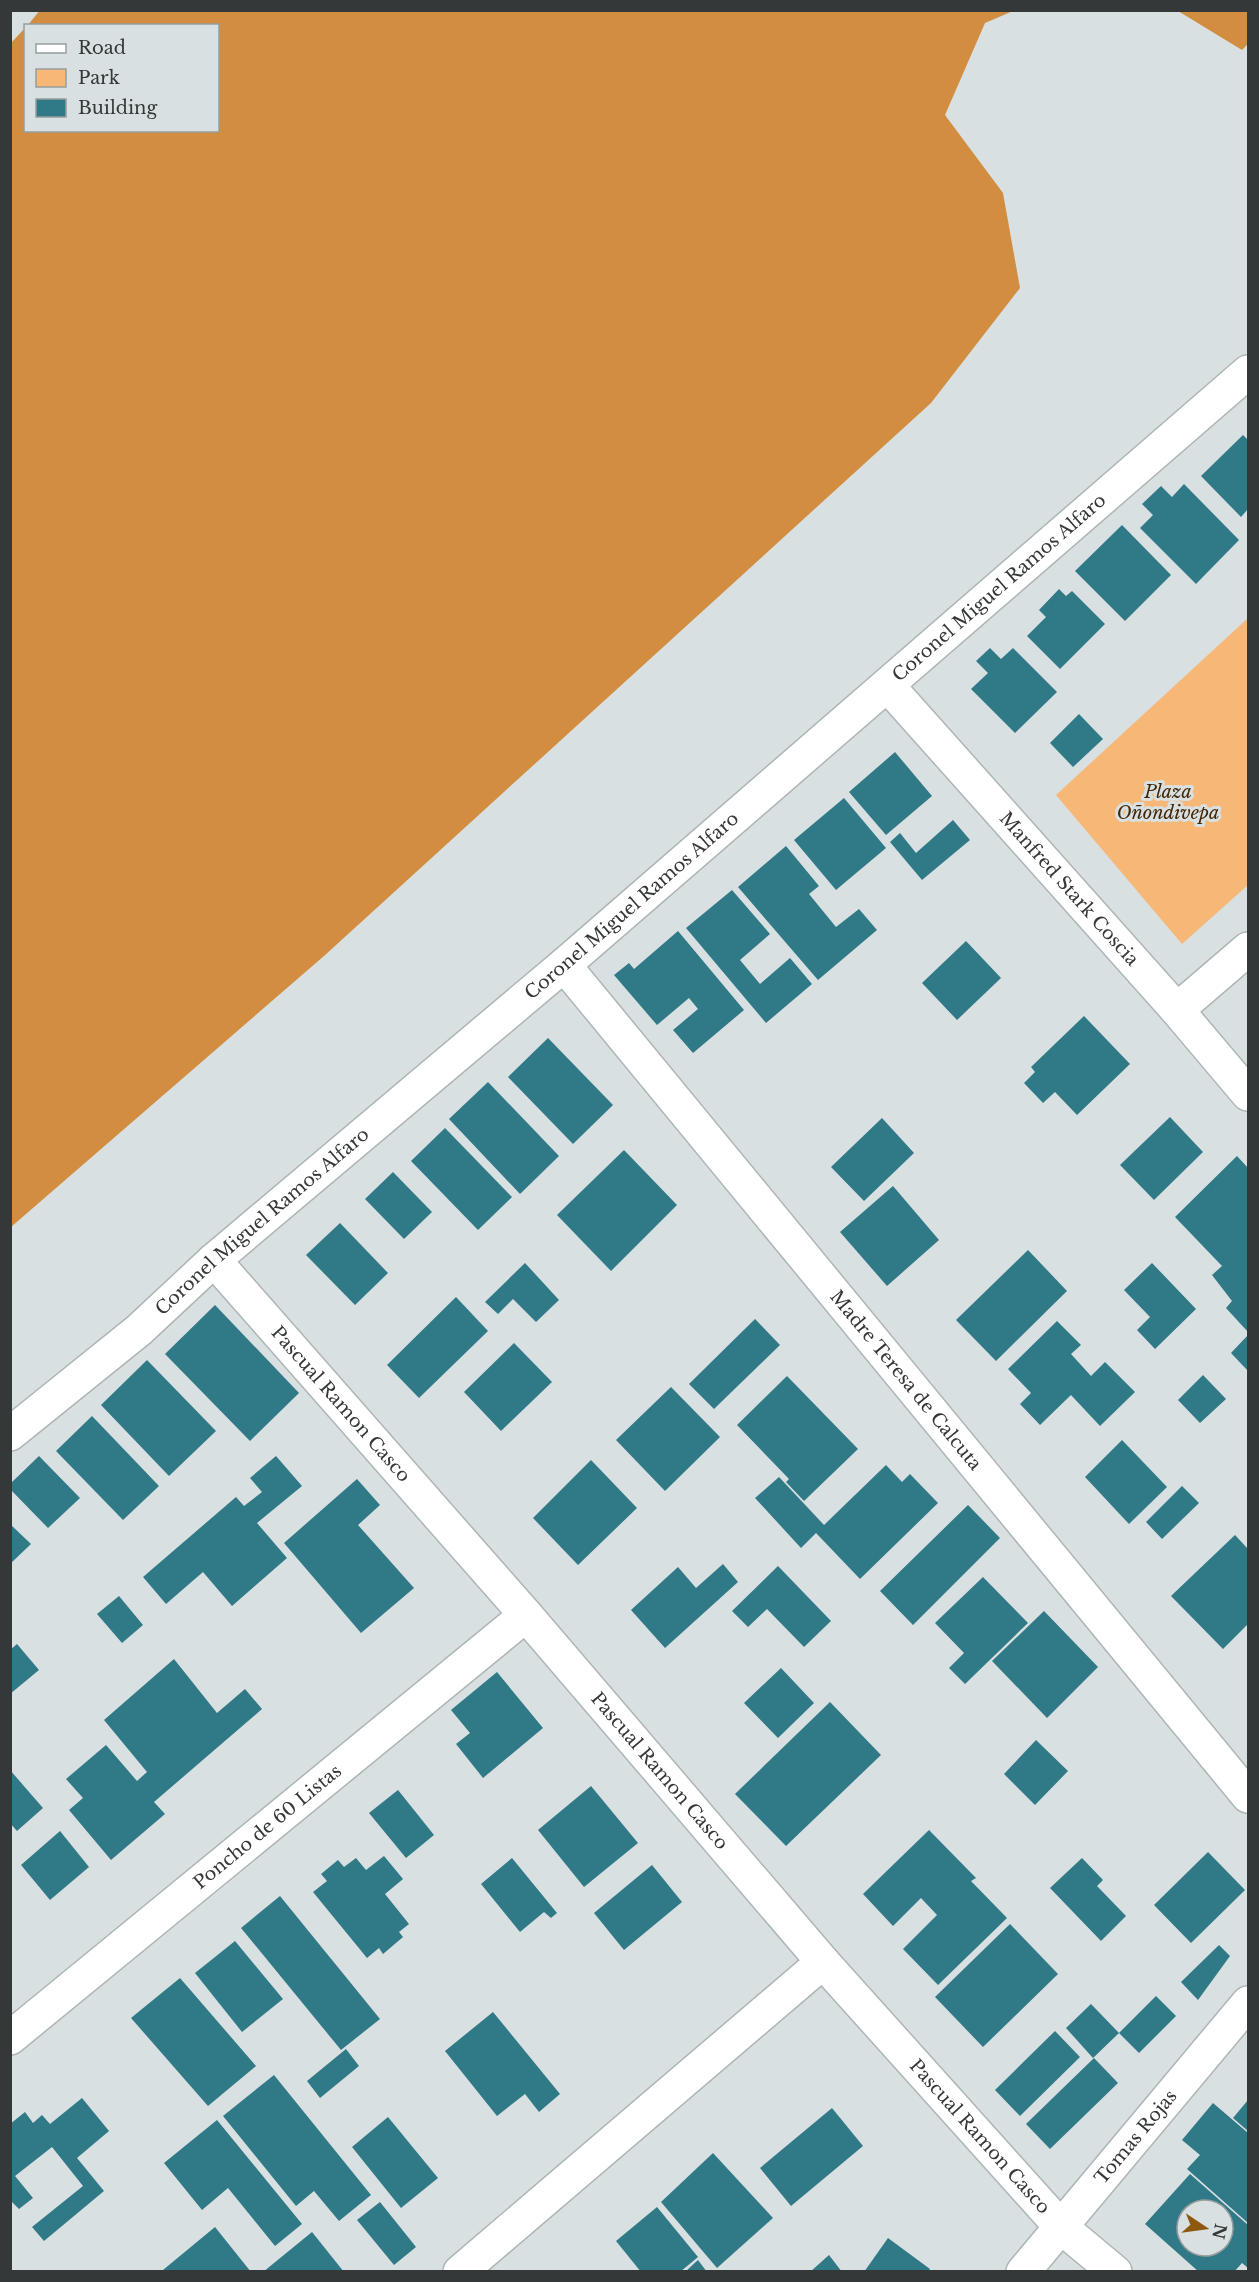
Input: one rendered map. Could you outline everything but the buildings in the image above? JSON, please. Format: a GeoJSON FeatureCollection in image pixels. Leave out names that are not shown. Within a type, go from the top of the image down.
{"type":"FeatureCollection","features":[{"type":"Feature","properties":{"kind":"street","name":"Coronel Miguel Ramos Alfaro"},"geometry":{"type":"LineString","coordinates":[[10,1434],[139,1330],[214,1260],[564,965],[1248,372]]}},
{"type":"Feature","properties":{"kind":"street","name":"Manfred Stark Coscia"},"geometry":{"type":"LineString","coordinates":[[888,686],[1177,1010],[1248,1094]]}},
{"type":"Feature","properties":{"kind":"street"},"geometry":{"type":"LineString","coordinates":[[1177,1010],[1248,949]]}},
{"type":"Feature","properties":{"kind":"street","name":"Madre Teresa de Calcuta"},"geometry":{"type":"LineString","coordinates":[[564,965],[1248,1796]]}},
{"type":"Feature","properties":{"kind":"street","name":"Pascual Ramon Casco"},"geometry":{"type":"LineString","coordinates":[[214,1260],[526,1615],[823,1962],[1061,2228],[1115,2271]]}},
{"type":"Feature","properties":{"kind":"street","name":"Poncho de 60 Listas"},"geometry":{"type":"LineString","coordinates":[[10,2038],[526,1615]]}},
{"type":"Feature","properties":{"kind":"street"},"geometry":{"type":"LineString","coordinates":[[460,2271],[823,1962]]}},
{"type":"Feature","properties":{"kind":"street","name":"Tomas Rojas"},"geometry":{"type":"LineString","coordinates":[[1023,2271],[1248,2003]]}},
{"type":"Feature","properties":{"kind":"green space","name":"Plaza Oñondivepa"},"geometry":{"type":"Polygon","coordinates":[[[1248,618],[1248,885],[1182,944],[1056,795],[1248,618]]]}},
{"type":"Feature","properties":{"kind":"shaded area"},"geometry":{"type":"Polygon","coordinates":[[[40,10],[1013,11],[985,23],[945,115],[1003,193],[1020,288],[931,403],[324,956],[11,1227],[11,43],[24,29],[24,132],[219,132],[219,24],[29,24],[40,10]]]}},
{"type":"Feature","properties":{"kind":"shaded area"},"geometry":{"type":"Polygon","coordinates":[[[1178,11],[1248,11],[1248,44],[1242,50],[1178,11]]]}}]}
